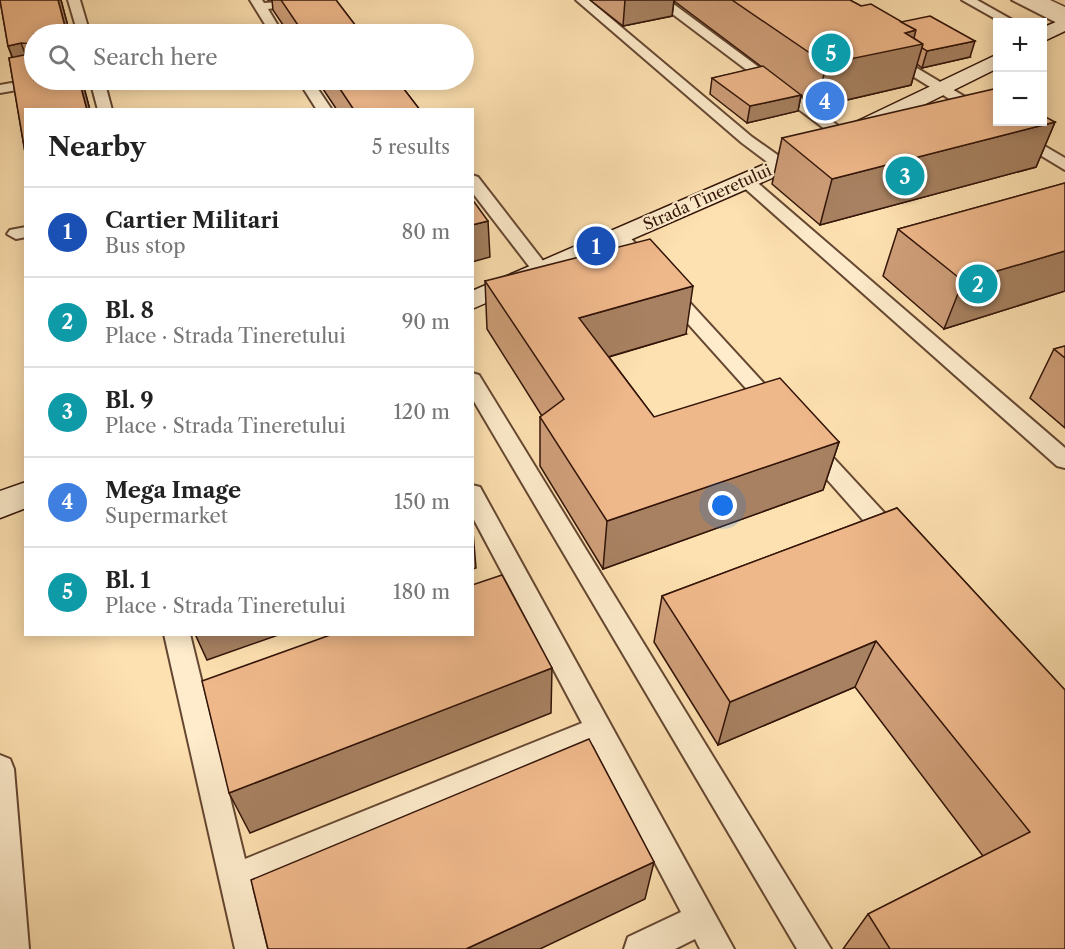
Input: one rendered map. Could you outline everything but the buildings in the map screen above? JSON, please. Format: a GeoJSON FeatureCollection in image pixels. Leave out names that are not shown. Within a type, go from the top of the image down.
{"type":"FeatureCollection","features":[{"type":"Feature","properties":{"kind":"street"},"geometry":{"type":"LineString","coordinates":[[1036,0],[1065,14]]}},
{"type":"Feature","properties":{"kind":"street"},"geometry":{"type":"LineString","coordinates":[[1047,33],[1065,24]]}},
{"type":"Feature","properties":{"kind":"street","name":"Strada Tineretului"},"geometry":{"type":"LineString","coordinates":[[474,300],[746,181],[943,90],[993,63]]}},
{"type":"Feature","properties":{"kind":"street"},"geometry":{"type":"LineString","coordinates":[[0,505],[24,495]]}},
{"type":"Feature","properties":{"kind":"lane"},"geometry":{"type":"LineString","coordinates":[[74,0],[81,24]]}},
{"type":"Feature","properties":{"kind":"lane"},"geometry":{"type":"LineString","coordinates":[[271,24],[258,3],[301,0]]}},
{"type":"Feature","properties":{"kind":"lane"},"geometry":{"type":"LineString","coordinates":[[582,0],[747,140],[780,164]]}},
{"type":"Feature","properties":{"kind":"lane"},"geometry":{"type":"LineString","coordinates":[[660,0],[843,136]]}},
{"type":"Feature","properties":{"kind":"lane"},"geometry":{"type":"LineString","coordinates":[[968,0],[1002,18]]}},
{"type":"Feature","properties":{"kind":"lane"},"geometry":{"type":"LineString","coordinates":[[1018,0],[1065,24]]}},
{"type":"Feature","properties":{"kind":"lane"},"geometry":{"type":"LineString","coordinates":[[876,48],[993,121]]}},
{"type":"Feature","properties":{"kind":"lane"},"geometry":{"type":"LineString","coordinates":[[0,89],[24,85]]}},
{"type":"Feature","properties":{"kind":"lane"},"geometry":{"type":"LineString","coordinates":[[100,90],[104,108]]}},
{"type":"Feature","properties":{"kind":"lane"},"geometry":{"type":"LineString","coordinates":[[312,90],[324,108]]}},
{"type":"Feature","properties":{"kind":"lane"},"geometry":{"type":"LineString","coordinates":[[1002,126],[1065,165]]}},
{"type":"Feature","properties":{"kind":"lane"},"geometry":{"type":"LineString","coordinates":[[746,181],[1065,460]]}},
{"type":"Feature","properties":{"kind":"lane"},"geometry":{"type":"LineString","coordinates":[[474,182],[541,270]]}},
{"type":"Feature","properties":{"kind":"lane"},"geometry":{"type":"LineString","coordinates":[[619,236],[905,552]]}},
{"type":"Feature","properties":{"kind":"lane"},"geometry":{"type":"LineString","coordinates":[[474,383],[815,949]]}},
{"type":"Feature","properties":{"kind":"lane"},"geometry":{"type":"LineString","coordinates":[[474,498],[512,586],[600,729],[718,949]]}},
{"type":"Feature","properties":{"kind":"lane"},"geometry":{"type":"LineString","coordinates":[[178,636],[203,694],[234,879],[251,949]]}},
{"type":"Feature","properties":{"kind":"lane"},"geometry":{"type":"LineString","coordinates":[[234,879],[600,729]]}},
{"type":"Feature","properties":{"kind":"lane"},"geometry":{"type":"LineString","coordinates":[[0,769],[13,949]]}},
{"type":"Feature","properties":{"kind":"lane"},"geometry":{"type":"LineString","coordinates":[[640,949],[702,919]]}},
{"type":"Feature","properties":{"kind":"place","name":"Bl. 1"},"geometry":{"type":"Point","coordinates":[831,53]}},
{"type":"Feature","properties":{"kind":"place","name":"Mega Image"},"geometry":{"type":"Point","coordinates":[825,101]}},
{"type":"Feature","properties":{"kind":"place","name":"Bl. 9"},"geometry":{"type":"Point","coordinates":[905,176]}},
{"type":"Feature","properties":{"kind":"place","name":"Cartier Militari"},"geometry":{"type":"Point","coordinates":[596,246]}},
{"type":"Feature","properties":{"kind":"place","name":"Bl. 8"},"geometry":{"type":"Point","coordinates":[978,284]}}]}
